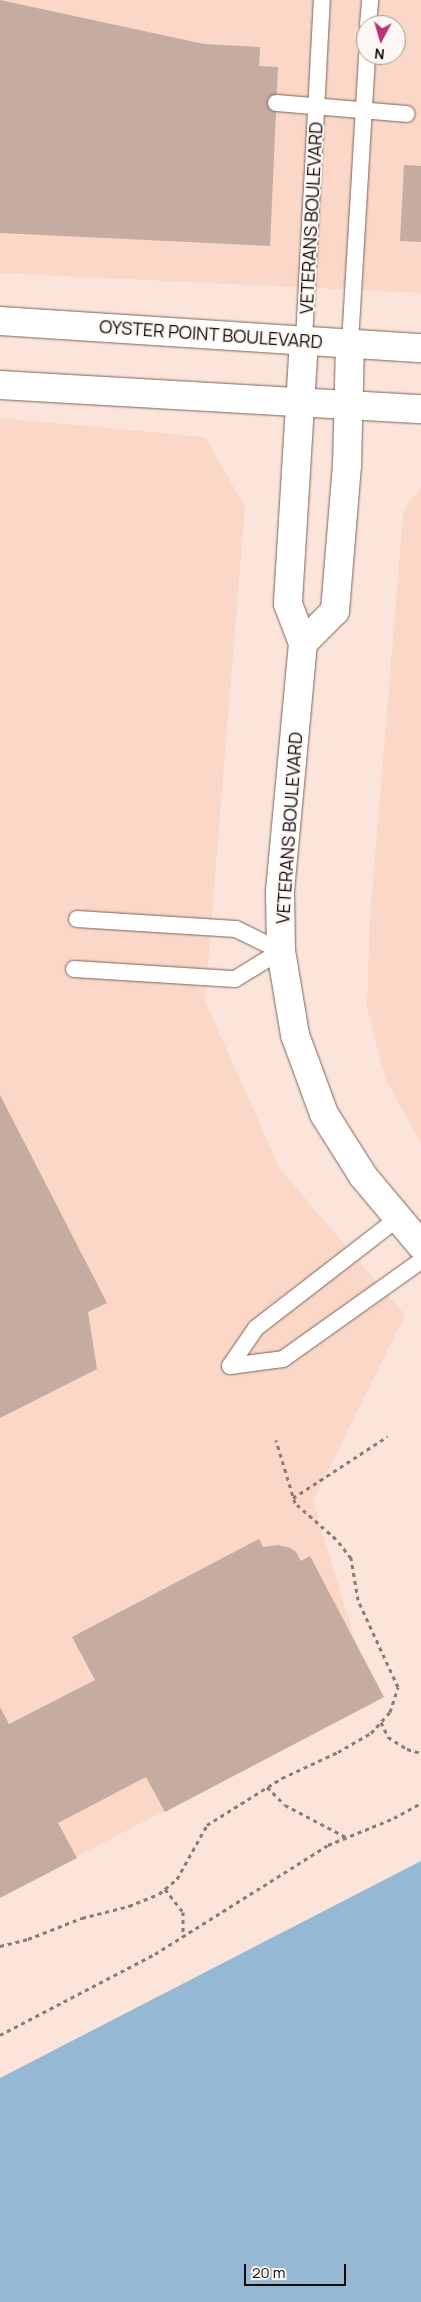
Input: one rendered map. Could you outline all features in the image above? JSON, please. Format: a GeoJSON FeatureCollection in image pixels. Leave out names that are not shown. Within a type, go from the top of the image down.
{"type":"FeatureCollection","features":[{"type":"Feature","properties":{"kind":"street","name":"OYSTER POINT BOULEVARD"},"geometry":{"type":"LineString","coordinates":[[0,322],[421,348]]}},
{"type":"Feature","properties":{"kind":"street","name":"VETERANS BOULEVARD"},"geometry":{"type":"LineString","coordinates":[[304,340],[302,401],[288,604],[303,643],[280,893],[281,951],[295,1035],[324,1114],[362,1176],[421,1245]]}},
{"type":"Feature","properties":{"kind":"street"},"geometry":{"type":"LineString","coordinates":[[303,643],[335,611],[347,466],[350,343]]}},
{"type":"Feature","properties":{"kind":"street"},"geometry":{"type":"LineString","coordinates":[[0,385],[421,409]]}},
{"type":"Feature","properties":{"kind":"lane","name":"VETERANS BOULEVARD"},"geometry":{"type":"LineString","coordinates":[[304,340],[322,0]]}},
{"type":"Feature","properties":{"kind":"lane"},"geometry":{"type":"LineString","coordinates":[[369,15],[370,0]]}},
{"type":"Feature","properties":{"kind":"lane"},"geometry":{"type":"LineString","coordinates":[[350,343],[366,65]]}},
{"type":"Feature","properties":{"kind":"lane"},"geometry":{"type":"LineString","coordinates":[[276,103],[407,114]]}},
{"type":"Feature","properties":{"kind":"lane"},"geometry":{"type":"LineString","coordinates":[[77,920],[236,929],[281,951]]}},
{"type":"Feature","properties":{"kind":"lane"},"geometry":{"type":"LineString","coordinates":[[74,969],[235,979],[281,951]]}},
{"type":"Feature","properties":{"kind":"lane"},"geometry":{"type":"LineString","coordinates":[[397,1219],[256,1328],[230,1366],[283,1359],[421,1261]]}},
{"type":"Feature","properties":{"kind":"path"},"geometry":{"type":"LineString","coordinates":[[293,1498],[388,1436]]}},
{"type":"Feature","properties":{"kind":"path"},"geometry":{"type":"LineString","coordinates":[[0,1946],[28,1939],[82,1918],[129,1906],[159,1894],[177,1879],[207,1825],[267,1787],[338,1752],[371,1733],[390,1712],[398,1686],[358,1600],[350,1558],[336,1539],[295,1503],[276,1440]]}},
{"type":"Feature","properties":{"kind":"path"},"geometry":{"type":"LineString","coordinates":[[381,1722],[388,1737],[407,1749],[421,1753]]}},
{"type":"Feature","properties":{"kind":"path"},"geometry":{"type":"LineString","coordinates":[[267,1787],[285,1805],[347,1838]]}},
{"type":"Feature","properties":{"kind":"path"},"geometry":{"type":"LineString","coordinates":[[0,2034],[155,1954],[328,1845],[394,1818],[421,1803]]}},
{"type":"Feature","properties":{"kind":"path"},"geometry":{"type":"LineString","coordinates":[[165,1889],[182,1912],[183,1937]]}},
{"type":"Feature","properties":{"kind":"shaded area"},"geometry":{"type":"Polygon","coordinates":[[[0,0],[421,0],[421,293],[0,273],[0,0]]]}},
{"type":"Feature","properties":{"kind":"shaded area"},"geometry":{"type":"Polygon","coordinates":[[[0,418],[205,437],[245,507],[205,1001],[280,1169],[405,1315],[313,1501],[374,1703],[0,1896],[0,418]]]}},
{"type":"Feature","properties":{"kind":"shaded area"},"geometry":{"type":"Polygon","coordinates":[[[421,488],[421,1142],[386,1081],[367,1009],[370,917],[403,516],[407,504],[421,488]]]}},
{"type":"Feature","properties":{"kind":"water"},"geometry":{"type":"Polygon","coordinates":[[[421,1861],[421,2302],[0,2302],[0,2078],[421,1861]]]}},
{"type":"Feature","properties":{"kind":"building"},"geometry":{"type":"Polygon","coordinates":[[[0,0],[204,44],[260,47],[259,66],[278,67],[270,246],[0,233],[0,0]]]}},
{"type":"Feature","properties":{"kind":"building"},"geometry":{"type":"Polygon","coordinates":[[[404,165],[421,166],[421,242],[400,241],[404,165]]]}},
{"type":"Feature","properties":{"kind":"building"},"geometry":{"type":"Polygon","coordinates":[[[0,1095],[107,1303],[88,1312],[97,1369],[0,1418],[0,1095]]]}},
{"type":"Feature","properties":{"kind":"building"},"geometry":{"type":"Polygon","coordinates":[[[259,1539],[263,1547],[278,1545],[290,1548],[296,1552],[301,1561],[310,1556],[384,1697],[165,1812],[146,1777],[58,1823],[77,1858],[0,1898],[0,1707],[9,1724],[95,1680],[72,1637],[259,1539]]]}}]}
